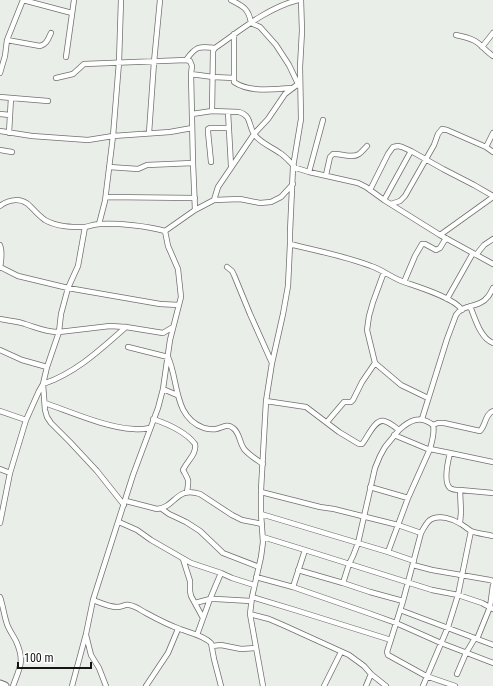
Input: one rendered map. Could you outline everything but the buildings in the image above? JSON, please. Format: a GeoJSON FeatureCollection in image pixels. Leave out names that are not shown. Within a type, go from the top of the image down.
{"type":"FeatureCollection","features":[{"type":"Feature","properties":{"kind":"street"},"geometry":{"type":"LineString","coordinates":[[0,73],[5,56],[7,40],[23,0],[72,13]]}},
{"type":"Feature","properties":{"kind":"street"},"geometry":{"type":"LineString","coordinates":[[66,57],[74,0]]}},
{"type":"Feature","properties":{"kind":"street"},"geometry":{"type":"LineString","coordinates":[[99,224],[106,197],[113,136],[122,0]]}},
{"type":"Feature","properties":{"kind":"street"},"geometry":{"type":"LineString","coordinates":[[149,133],[160,0]]}},
{"type":"Feature","properties":{"kind":"street"},"geometry":{"type":"LineString","coordinates":[[231,0],[245,8],[250,15],[251,23]]}},
{"type":"Feature","properties":{"kind":"street"},"geometry":{"type":"LineString","coordinates":[[212,111],[213,51],[215,48],[275,8],[298,0]]}},
{"type":"Feature","properties":{"kind":"street"},"geometry":{"type":"LineString","coordinates":[[263,686],[250,614],[254,585],[259,567],[263,542],[261,492],[266,401],[272,363],[288,286],[294,166],[301,119],[301,0]]}},
{"type":"Feature","properties":{"kind":"street"},"geometry":{"type":"LineString","coordinates":[[251,23],[260,27],[276,45],[289,65],[300,92]]}},
{"type":"Feature","properties":{"kind":"street"},"geometry":{"type":"LineString","coordinates":[[7,40],[40,46],[44,45],[51,33]]}},
{"type":"Feature","properties":{"kind":"street"},"geometry":{"type":"LineString","coordinates":[[482,47],[493,33]]}},
{"type":"Feature","properties":{"kind":"street"},"geometry":{"type":"LineString","coordinates":[[234,34],[234,82],[238,85],[254,89],[293,88]]}},
{"type":"Feature","properties":{"kind":"street"},"geometry":{"type":"LineString","coordinates":[[456,35],[473,40],[493,56]]}},
{"type":"Feature","properties":{"kind":"street"},"geometry":{"type":"LineString","coordinates":[[186,60],[193,50],[203,46],[215,48]]}},
{"type":"Feature","properties":{"kind":"street"},"geometry":{"type":"LineString","coordinates":[[56,78],[73,74],[84,64],[190,61],[192,66],[192,128],[196,210]]}},
{"type":"Feature","properties":{"kind":"street"},"geometry":{"type":"LineString","coordinates":[[192,74],[234,78]]}},
{"type":"Feature","properties":{"kind":"street"},"geometry":{"type":"LineString","coordinates":[[214,200],[218,187],[254,134],[268,119],[285,94],[298,84]]}},
{"type":"Feature","properties":{"kind":"street"},"geometry":{"type":"LineString","coordinates":[[0,97],[48,101]]}},
{"type":"Feature","properties":{"kind":"street"},"geometry":{"type":"LineString","coordinates":[[9,133],[11,98]]}},
{"type":"Feature","properties":{"kind":"street"},"geometry":{"type":"LineString","coordinates":[[192,114],[212,111],[239,112],[246,115],[250,121],[254,134],[261,141],[281,154],[294,166],[309,172],[358,183],[446,238],[493,264]]}},
{"type":"Feature","properties":{"kind":"street"},"geometry":{"type":"LineString","coordinates":[[228,112],[232,166]]}},
{"type":"Feature","properties":{"kind":"street"},"geometry":{"type":"LineString","coordinates":[[0,114],[10,115]]}},
{"type":"Feature","properties":{"kind":"street"},"geometry":{"type":"LineString","coordinates":[[309,172],[323,120]]}},
{"type":"Feature","properties":{"kind":"street"},"geometry":{"type":"LineString","coordinates":[[0,131],[32,136],[88,140],[113,136],[170,132],[192,128]]}},
{"type":"Feature","properties":{"kind":"street"},"geometry":{"type":"LineString","coordinates":[[211,162],[208,129],[229,128]]}},
{"type":"Feature","properties":{"kind":"street"},"geometry":{"type":"LineString","coordinates":[[391,204],[400,201],[405,196],[442,129],[486,147],[493,152]]}},
{"type":"Feature","properties":{"kind":"street"},"geometry":{"type":"LineString","coordinates":[[486,147],[493,134]]}},
{"type":"Feature","properties":{"kind":"street"},"geometry":{"type":"LineString","coordinates":[[326,176],[330,157],[333,154],[354,156],[359,154],[367,146]]}},
{"type":"Feature","properties":{"kind":"street"},"geometry":{"type":"LineString","coordinates":[[370,190],[388,154],[393,147],[398,146],[411,151],[493,196],[440,234]]}},
{"type":"Feature","properties":{"kind":"street"},"geometry":{"type":"LineString","coordinates":[[0,150],[12,152]]}},
{"type":"Feature","properties":{"kind":"street"},"geometry":{"type":"LineString","coordinates":[[384,200],[411,151]]}},
{"type":"Feature","properties":{"kind":"street"},"geometry":{"type":"LineString","coordinates":[[109,168],[138,169],[147,164],[193,163]]}},
{"type":"Feature","properties":{"kind":"street"},"geometry":{"type":"LineString","coordinates":[[165,231],[214,200],[240,199],[260,203],[271,202],[281,197],[293,184]]}},
{"type":"Feature","properties":{"kind":"street"},"geometry":{"type":"LineString","coordinates":[[106,197],[195,198]]}},
{"type":"Feature","properties":{"kind":"street"},"geometry":{"type":"LineString","coordinates":[[0,206],[7,202],[19,200],[30,205],[44,220],[56,225],[68,227],[85,227],[99,224],[140,226],[157,228],[165,231]]}},
{"type":"Feature","properties":{"kind":"street"},"geometry":{"type":"LineString","coordinates":[[85,227],[78,266],[68,288],[61,314],[59,332],[43,384],[47,417],[51,424],[97,470],[125,503],[162,509],[200,531],[223,553],[259,567]]}},
{"type":"Feature","properties":{"kind":"street"},"geometry":{"type":"LineString","coordinates":[[72,686],[86,634],[93,600],[133,475],[158,408],[163,389],[170,340],[181,297],[178,269],[168,246],[165,231]]}},
{"type":"Feature","properties":{"kind":"street"},"geometry":{"type":"LineString","coordinates":[[404,282],[414,256],[422,245],[425,244],[436,250],[440,248],[446,238]]}},
{"type":"Feature","properties":{"kind":"street"},"geometry":{"type":"LineString","coordinates":[[447,299],[475,254],[493,239]]}},
{"type":"Feature","properties":{"kind":"street"},"geometry":{"type":"LineString","coordinates":[[290,244],[352,259],[372,266],[404,282],[456,303],[462,310]]}},
{"type":"Feature","properties":{"kind":"street"},"geometry":{"type":"LineString","coordinates":[[0,245],[2,249],[2,256],[0,267],[18,276],[68,288],[160,304],[179,305]]}},
{"type":"Feature","properties":{"kind":"street"},"geometry":{"type":"LineString","coordinates":[[227,267],[234,275],[272,363]]}},
{"type":"Feature","properties":{"kind":"street"},"geometry":{"type":"LineString","coordinates":[[384,272],[370,309],[367,330],[375,363],[401,385],[428,398]]}},
{"type":"Feature","properties":{"kind":"street"},"geometry":{"type":"LineString","coordinates":[[422,419],[454,318],[458,312],[470,306],[479,304],[488,297],[493,288]]}},
{"type":"Feature","properties":{"kind":"street"},"geometry":{"type":"LineString","coordinates":[[470,306],[484,338],[493,343]]}},
{"type":"Feature","properties":{"kind":"street"},"geometry":{"type":"LineString","coordinates":[[0,319],[24,324],[50,332],[110,326],[126,327],[163,333],[170,340]]}},
{"type":"Feature","properties":{"kind":"street"},"geometry":{"type":"LineString","coordinates":[[0,523],[10,473],[26,420],[38,391],[43,384],[66,374],[93,355],[126,327]]}},
{"type":"Feature","properties":{"kind":"street"},"geometry":{"type":"LineString","coordinates":[[163,333],[173,327]]}},
{"type":"Feature","properties":{"kind":"street"},"geometry":{"type":"LineString","coordinates":[[128,347],[168,357]]}},
{"type":"Feature","properties":{"kind":"street"},"geometry":{"type":"LineString","coordinates":[[0,350],[22,360],[47,367]]}},
{"type":"Feature","properties":{"kind":"street"},"geometry":{"type":"LineString","coordinates":[[168,357],[173,370],[177,395],[184,411],[192,421],[197,425],[209,429],[227,426],[234,428],[238,433],[241,445],[245,451],[263,464]]}},
{"type":"Feature","properties":{"kind":"street"},"geometry":{"type":"LineString","coordinates":[[327,422],[344,402],[351,402],[353,400],[362,382],[375,363]]}},
{"type":"Feature","properties":{"kind":"street"},"geometry":{"type":"LineString","coordinates":[[163,389],[177,395]]}},
{"type":"Feature","properties":{"kind":"street"},"geometry":{"type":"LineString","coordinates":[[266,401],[306,407],[358,444],[362,444],[370,431],[381,422],[386,422],[399,430]]}},
{"type":"Feature","properties":{"kind":"street"},"geometry":{"type":"LineString","coordinates":[[45,402],[94,420],[122,428],[136,430],[150,428]]}},
{"type":"Feature","properties":{"kind":"street"},"geometry":{"type":"LineString","coordinates":[[0,411],[26,420]]}},
{"type":"Feature","properties":{"kind":"street"},"geometry":{"type":"LineString","coordinates":[[433,425],[444,423],[480,431],[490,411],[493,411]]}},
{"type":"Feature","properties":{"kind":"street"},"geometry":{"type":"LineString","coordinates":[[153,419],[180,431],[195,444],[196,447],[194,453],[183,470],[189,481],[187,492]]}},
{"type":"Feature","properties":{"kind":"street"},"geometry":{"type":"LineString","coordinates":[[343,583],[358,543],[375,468],[380,456],[394,435],[406,424],[422,419],[433,425]]}},
{"type":"Feature","properties":{"kind":"street"},"geometry":{"type":"LineString","coordinates":[[388,552],[408,498],[430,449],[433,438],[433,425]]}},
{"type":"Feature","properties":{"kind":"street"},"geometry":{"type":"LineString","coordinates":[[394,435],[430,449],[493,462]]}},
{"type":"Feature","properties":{"kind":"street"},"geometry":{"type":"LineString","coordinates":[[450,453],[446,482],[450,488],[493,493]]}},
{"type":"Feature","properties":{"kind":"street"},"geometry":{"type":"LineString","coordinates":[[0,469],[10,473]]}},
{"type":"Feature","properties":{"kind":"street"},"geometry":{"type":"LineString","coordinates":[[370,488],[383,490],[408,498]]}},
{"type":"Feature","properties":{"kind":"street"},"geometry":{"type":"LineString","coordinates":[[460,490],[460,523]]}},
{"type":"Feature","properties":{"kind":"street"},"geometry":{"type":"LineString","coordinates":[[162,509],[183,493],[194,492],[200,494],[242,520],[262,524]]}},
{"type":"Feature","properties":{"kind":"street"},"geometry":{"type":"LineString","coordinates":[[261,492],[364,516],[421,532]]}},
{"type":"Feature","properties":{"kind":"street"},"geometry":{"type":"LineString","coordinates":[[261,514],[388,552],[432,570],[493,581]]}},
{"type":"Feature","properties":{"kind":"street"},"geometry":{"type":"LineString","coordinates":[[455,686],[426,676],[388,655],[387,652],[403,601],[421,532],[426,524],[432,519],[444,518],[460,523],[472,531],[493,536]]}},
{"type":"Feature","properties":{"kind":"street"},"geometry":{"type":"LineString","coordinates":[[119,522],[137,530],[151,540],[197,566],[254,585]]}},
{"type":"Feature","properties":{"kind":"street"},"geometry":{"type":"LineString","coordinates":[[422,686],[448,627],[458,595],[472,531]]}},
{"type":"Feature","properties":{"kind":"street"},"geometry":{"type":"LineString","coordinates":[[262,537],[432,590],[458,595],[492,608]]}},
{"type":"Feature","properties":{"kind":"street"},"geometry":{"type":"LineString","coordinates":[[293,587],[305,550]]}},
{"type":"Feature","properties":{"kind":"street"},"geometry":{"type":"LineString","coordinates":[[183,559],[190,581],[191,596],[203,618]]}},
{"type":"Feature","properties":{"kind":"street"},"geometry":{"type":"LineString","coordinates":[[298,570],[403,601]]}},
{"type":"Feature","properties":{"kind":"street"},"geometry":{"type":"LineString","coordinates":[[197,635],[221,574]]}},
{"type":"Feature","properties":{"kind":"street"},"geometry":{"type":"LineString","coordinates":[[256,577],[293,587],[396,623],[493,663]]}},
{"type":"Feature","properties":{"kind":"street"},"geometry":{"type":"LineString","coordinates":[[457,674],[466,653],[492,608],[493,585]]}},
{"type":"Feature","properties":{"kind":"street"},"geometry":{"type":"LineString","coordinates":[[0,596],[7,625],[16,641],[21,657],[18,671],[12,686]]}},
{"type":"Feature","properties":{"kind":"street"},"geometry":{"type":"LineString","coordinates":[[195,603],[210,599],[252,599],[295,610],[391,640]]}},
{"type":"Feature","properties":{"kind":"street"},"geometry":{"type":"LineString","coordinates":[[93,600],[119,607],[126,605],[133,606],[144,613],[178,629],[210,641],[221,686]]}},
{"type":"Feature","properties":{"kind":"street"},"geometry":{"type":"LineString","coordinates":[[400,610],[493,645]]}},
{"type":"Feature","properties":{"kind":"street"},"geometry":{"type":"LineString","coordinates":[[250,614],[269,619],[341,652],[364,666],[371,674],[386,686]]}},
{"type":"Feature","properties":{"kind":"street"},"geometry":{"type":"LineString","coordinates":[[146,686],[168,654],[178,629]]}},
{"type":"Feature","properties":{"kind":"street"},"geometry":{"type":"LineString","coordinates":[[86,634],[91,655],[99,668],[106,686]]}},
{"type":"Feature","properties":{"kind":"street"},"geometry":{"type":"LineString","coordinates":[[212,646],[225,646],[241,649],[256,648]]}},
{"type":"Feature","properties":{"kind":"street"},"geometry":{"type":"LineString","coordinates":[[324,686],[341,652]]}},
{"type":"Feature","properties":{"kind":"street"},"geometry":{"type":"LineString","coordinates":[[366,686],[371,674]]}},
{"type":"Feature","properties":{"kind":"street"},"geometry":{"type":"LineString","coordinates":[[0,684],[5,686]]}}]}
